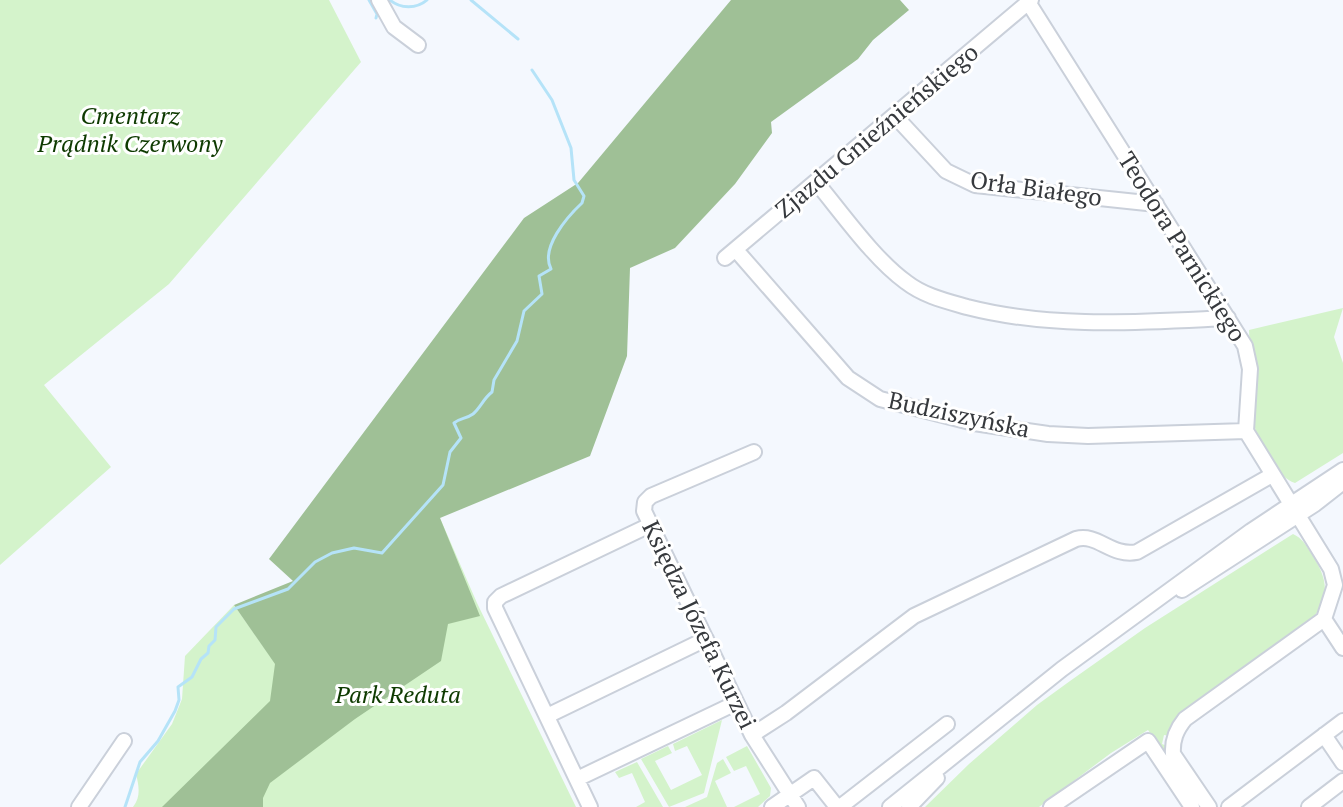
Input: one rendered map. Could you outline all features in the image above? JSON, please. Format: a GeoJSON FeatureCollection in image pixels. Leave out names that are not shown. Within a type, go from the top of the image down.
{"type":"FeatureCollection","features":[{"type":"Feature","properties":{"kind":"street"},"geometry":{"type":"LineString","coordinates":[[379,0],[394,27],[418,45]]}},
{"type":"Feature","properties":{"kind":"street","name":"Zjazdu Gnieźnieńskiego"},"geometry":{"type":"LineString","coordinates":[[731,254],[1029,1]]}},
{"type":"Feature","properties":{"kind":"street","name":"Teodora Parnickiego"},"geometry":{"type":"LineString","coordinates":[[1029,1],[1245,346],[1249,357],[1246,431]]}},
{"type":"Feature","properties":{"kind":"street","name":"Orła Białego"},"geometry":{"type":"LineString","coordinates":[[895,116],[946,171],[975,185],[1156,204]]}},
{"type":"Feature","properties":{"kind":"street"},"geometry":{"type":"LineString","coordinates":[[816,182],[889,268],[925,294],[995,313],[1059,322],[1228,318]]}},
{"type":"Feature","properties":{"kind":"street","name":"Budziszyńska"},"geometry":{"type":"LineString","coordinates":[[731,254],[848,378],[880,399],[974,423],[1048,434],[1088,436],[1246,431]]}},
{"type":"Feature","properties":{"kind":"street"},"geometry":{"type":"LineString","coordinates":[[1209,807],[1173,754],[1172,745],[1179,728],[1185,719],[1324,619],[1334,595],[1334,576],[1246,431]]}},
{"type":"Feature","properties":{"kind":"street","name":"Księdza Józefa Kurzei"},"geometry":{"type":"LineString","coordinates":[[754,452],[651,496],[645,502],[644,511],[752,735],[798,807]]}},
{"type":"Feature","properties":{"kind":"street"},"geometry":{"type":"LineString","coordinates":[[1294,510],[1343,470]]}},
{"type":"Feature","properties":{"kind":"street"},"geometry":{"type":"LineString","coordinates":[[752,735],[914,616],[1086,536],[1120,553],[1137,552],[1272,475]]}},
{"type":"Feature","properties":{"kind":"street"},"geometry":{"type":"LineString","coordinates":[[890,807],[1062,669],[1137,617],[1196,570],[1343,482]]}},
{"type":"Feature","properties":{"kind":"street"},"geometry":{"type":"LineString","coordinates":[[590,807],[495,608],[495,602],[501,596],[650,525]]}},
{"type":"Feature","properties":{"kind":"street"},"geometry":{"type":"LineString","coordinates":[[1324,619],[1343,648]]}},
{"type":"Feature","properties":{"kind":"street"},"geometry":{"type":"LineString","coordinates":[[547,716],[706,639]]}},
{"type":"Feature","properties":{"kind":"street"},"geometry":{"type":"LineString","coordinates":[[577,779],[736,703]]}},
{"type":"Feature","properties":{"kind":"street"},"geometry":{"type":"LineString","coordinates":[[1229,807],[1343,721]]}},
{"type":"Feature","properties":{"kind":"street"},"geometry":{"type":"LineString","coordinates":[[772,807],[814,778],[838,807],[947,724]]}},
{"type":"Feature","properties":{"kind":"street"},"geometry":{"type":"LineString","coordinates":[[1324,735],[1343,763]]}},
{"type":"Feature","properties":{"kind":"street"},"geometry":{"type":"LineString","coordinates":[[79,807],[124,741]]}},
{"type":"Feature","properties":{"kind":"street"},"geometry":{"type":"LineString","coordinates":[[1051,807],[1148,741],[1192,807]]}},
{"type":"Feature","properties":{"kind":"street"},"geometry":{"type":"LineString","coordinates":[[909,807],[953,759]]}},
{"type":"Feature","properties":{"kind":"street"},"geometry":{"type":"LineString","coordinates":[[1309,807],[1343,781]]}},
{"type":"Feature","properties":{"kind":"green space","name":"Cmentarz Prądnik Czerwony"},"geometry":{"type":"Polygon","coordinates":[[[0,0],[329,0],[361,62],[169,284],[44,385],[111,467],[0,565],[0,0]]]}},
{"type":"Feature","properties":{"kind":"green space"},"geometry":{"type":"Polygon","coordinates":[[[731,0],[900,0],[909,10],[873,40],[858,59],[771,122],[772,133],[735,184],[675,248],[630,268],[627,356],[590,456],[440,518],[480,616],[448,624],[441,661],[355,719],[270,783],[263,798],[263,807],[162,807],[270,701],[275,664],[234,605],[293,581],[269,559],[524,218],[578,183],[731,0]]]}},
{"type":"Feature","properties":{"kind":"green space"},"geometry":{"type":"Polygon","coordinates":[[[1343,308],[1334,337],[1343,363],[1343,453],[1295,483],[1274,467],[1256,431],[1253,411],[1256,373],[1249,330],[1343,308]]]}},
{"type":"Feature","properties":{"kind":"green space","name":"Park Reduta"},"geometry":{"type":"Polygon","coordinates":[[[440,518],[477,603],[576,807],[133,807],[138,795],[136,774],[172,724],[182,699],[185,656],[234,605],[270,656],[440,518]]]}},
{"type":"Feature","properties":{"kind":"green space"},"geometry":{"type":"Polygon","coordinates":[[[1293,534],[1305,545],[1324,579],[1324,595],[1318,612],[1170,736],[1164,735],[1162,744],[1167,746],[1173,764],[1148,730],[1111,753],[1039,807],[925,807],[1037,705],[1145,628],[1293,534]]]}},
{"type":"Feature","properties":{"kind":"green space"},"geometry":{"type":"Polygon","coordinates":[[[722,720],[704,793],[669,807],[641,759],[668,746],[672,753],[655,761],[671,790],[702,775],[687,746],[675,751],[673,744],[722,720]]]}},
{"type":"Feature","properties":{"kind":"green space"},"geometry":{"type":"Polygon","coordinates":[[[747,746],[771,788],[770,796],[758,807],[734,807],[760,794],[746,766],[734,771],[726,757],[747,746]]]}},
{"type":"Feature","properties":{"kind":"green space"},"geometry":{"type":"Polygon","coordinates":[[[723,759],[731,773],[715,781],[727,807],[685,807],[707,797],[717,763],[723,759]]]}},
{"type":"Feature","properties":{"kind":"green space"},"geometry":{"type":"Polygon","coordinates":[[[637,762],[663,807],[636,807],[645,802],[632,773],[619,778],[615,772],[637,762]]]}},
{"type":"Feature","properties":{"kind":"waterway"},"geometry":{"type":"LineString","coordinates":[[369,0],[376,18]]}},
{"type":"Feature","properties":{"kind":"waterway"},"geometry":{"type":"LineString","coordinates":[[390,0],[408,7],[427,0]]}},
{"type":"Feature","properties":{"kind":"waterway"},"geometry":{"type":"LineString","coordinates":[[471,0],[518,39]]}},
{"type":"Feature","properties":{"kind":"waterway"},"geometry":{"type":"LineString","coordinates":[[125,807],[140,762],[158,741],[175,711],[179,700],[178,687],[192,677],[201,659],[208,653],[209,646],[215,640],[216,627],[234,609],[288,589],[315,562],[332,553],[354,548],[382,553],[443,485],[450,452],[461,438],[454,423],[473,414],[492,392],[494,380],[517,341],[524,311],[542,294],[539,276],[551,269],[549,252],[552,243],[584,196],[574,180],[571,148],[552,100],[532,70]]}}]}
